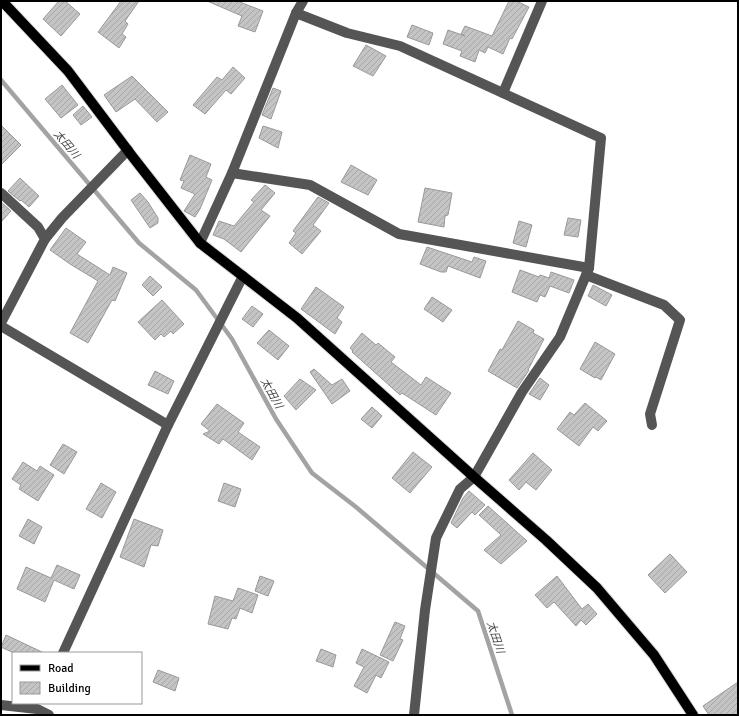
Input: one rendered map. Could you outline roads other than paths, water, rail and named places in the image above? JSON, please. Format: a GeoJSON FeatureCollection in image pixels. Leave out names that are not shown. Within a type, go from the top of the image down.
{"type":"FeatureCollection","features":[{"type":"Feature","properties":{"kind":"main road"},"geometry":{"type":"LineString","coordinates":[[2,1],[68,71],[200,243],[297,318],[546,540],[597,588],[654,655],[693,715]]}},
{"type":"Feature","properties":{"kind":"street"},"geometry":{"type":"LineString","coordinates":[[200,243],[232,173],[296,13],[303,1]]}},
{"type":"Feature","properties":{"kind":"street"},"geometry":{"type":"LineString","coordinates":[[503,93],[542,1]]}},
{"type":"Feature","properties":{"kind":"street"},"geometry":{"type":"LineString","coordinates":[[296,13],[347,33],[400,46],[601,138],[588,271],[560,337],[522,392],[474,477],[460,489],[436,538],[425,610],[414,715]]}},
{"type":"Feature","properties":{"kind":"street"},"geometry":{"type":"LineString","coordinates":[[128,150],[62,218],[45,239],[1,324],[168,425]]}},
{"type":"Feature","properties":{"kind":"street"},"geometry":{"type":"LineString","coordinates":[[232,173],[310,186],[399,234],[588,271],[664,305],[680,320],[650,414],[652,424]]}},
{"type":"Feature","properties":{"kind":"street"},"geometry":{"type":"LineString","coordinates":[[1,193],[38,227],[45,239]]}},
{"type":"Feature","properties":{"kind":"street"},"geometry":{"type":"LineString","coordinates":[[63,652],[168,425],[244,276]]}},
{"type":"Feature","properties":{"kind":"street"},"geometry":{"type":"LineString","coordinates":[[1,705],[37,709],[49,715]]}},
{"type":"Feature","properties":{"kind":"waterway","name":"太田川"},"geometry":{"type":"LineString","coordinates":[[1,80],[139,243],[196,290],[232,339],[276,419],[312,473],[356,507],[478,611],[512,715]]}}]}
